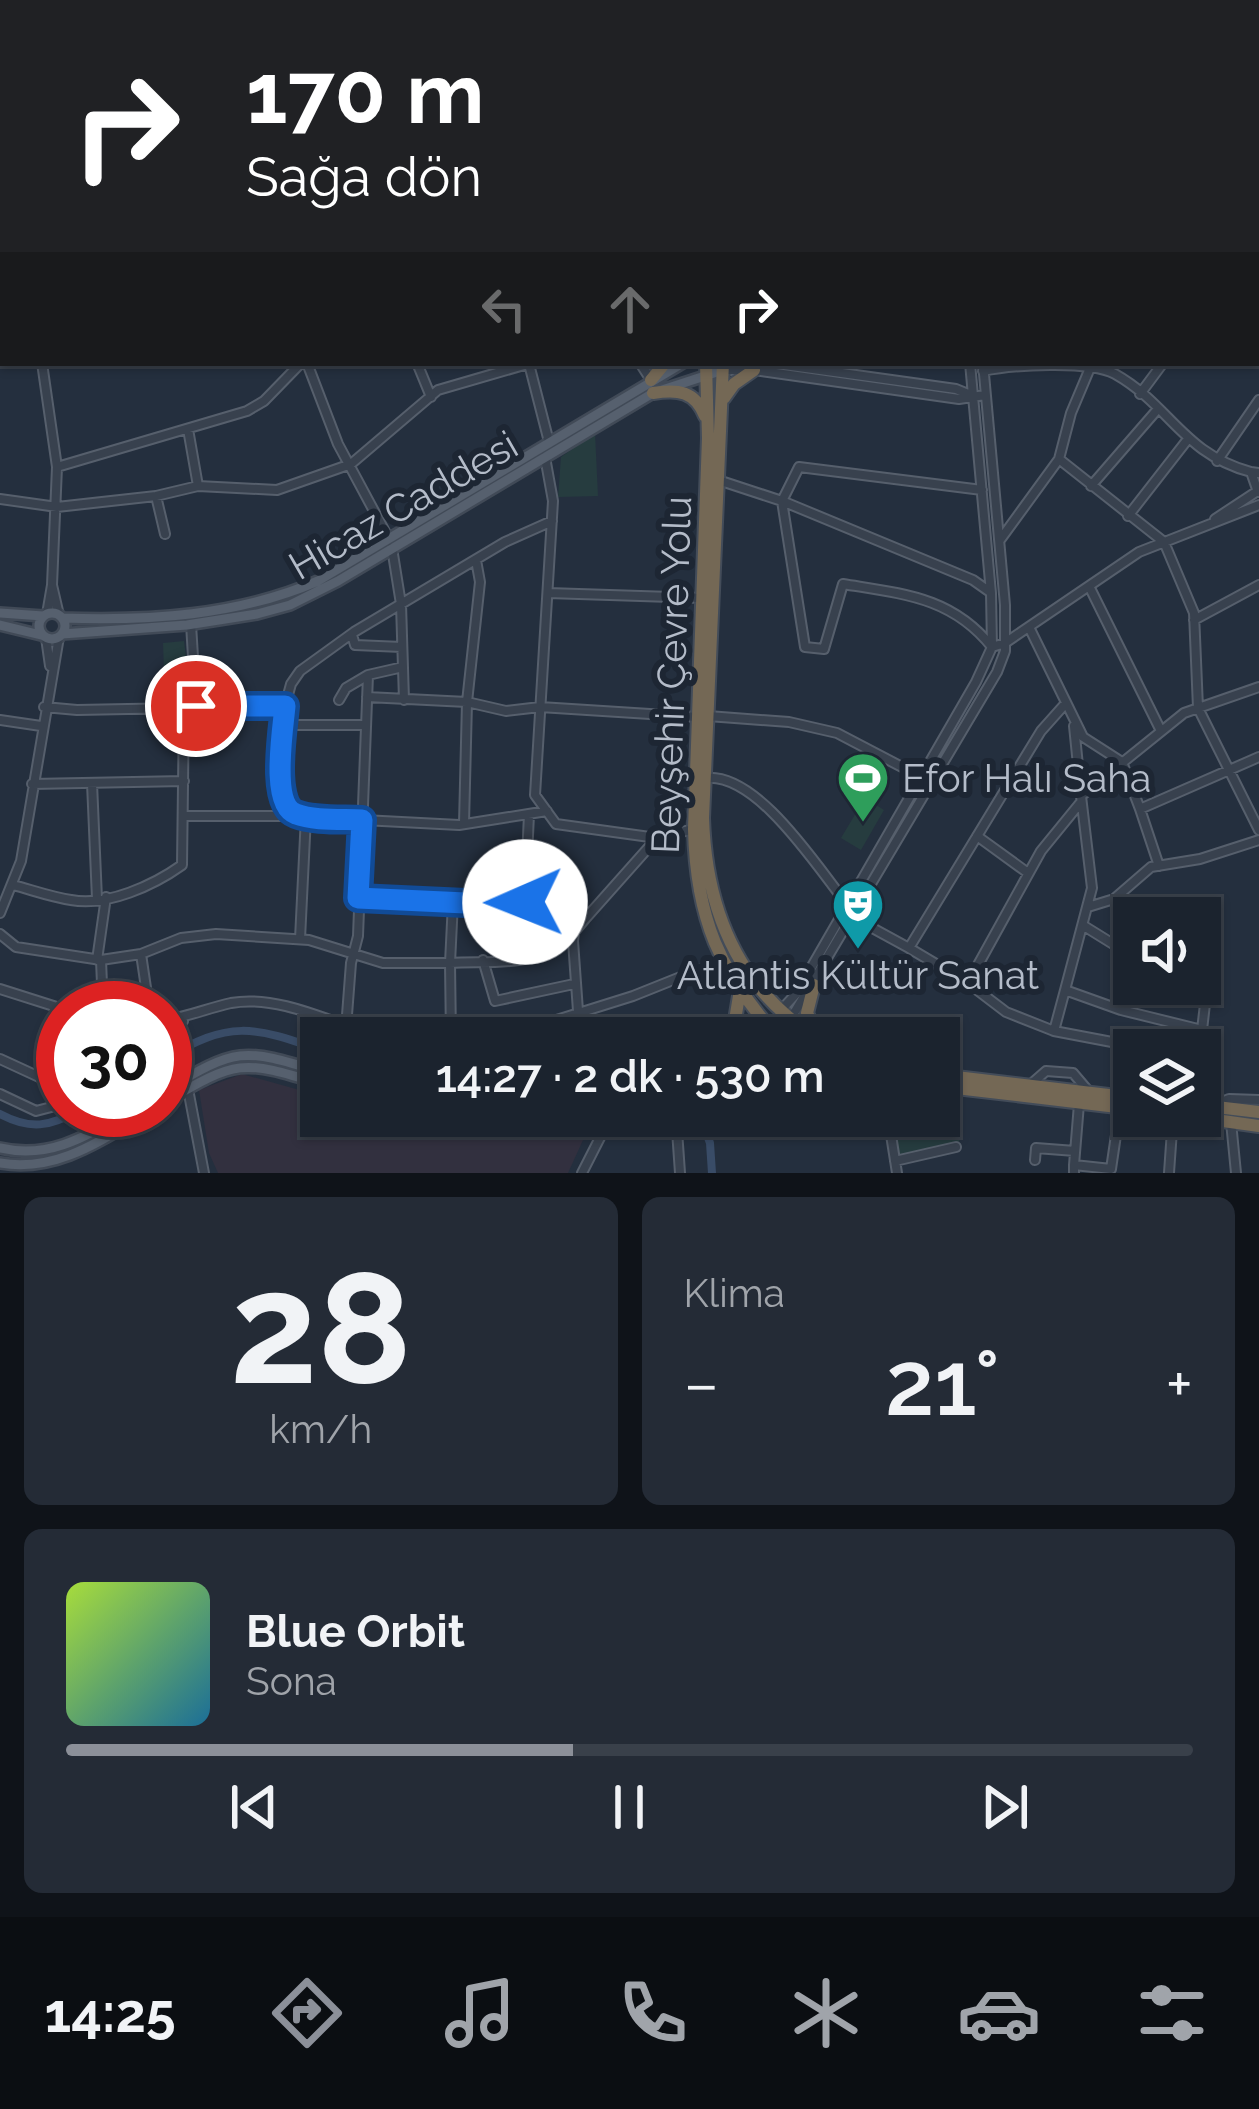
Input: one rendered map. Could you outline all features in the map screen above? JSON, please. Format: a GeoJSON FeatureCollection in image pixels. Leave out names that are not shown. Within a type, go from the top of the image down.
{"type":"FeatureCollection","features":[{"type":"Feature","properties":{"kind":"highway"},"geometry":{"type":"LineString","coordinates":[[663,366],[652,387],[692,395],[707,422]]}},
{"type":"Feature","properties":{"kind":"highway","name":"Beyşehir Çevre Yolu"},"geometry":{"type":"LineString","coordinates":[[723,367],[694,829],[697,889],[716,946],[762,1017]]}},
{"type":"Feature","properties":{"kind":"highway","name":"Beyşehir Çevre Yolu"},"geometry":{"type":"LineString","coordinates":[[706,368],[703,717],[709,886],[730,945],[789,1017]]}},
{"type":"Feature","properties":{"kind":"highway"},"geometry":{"type":"LineString","coordinates":[[721,404],[734,384],[754,370]]}},
{"type":"Feature","properties":{"kind":"highway"},"geometry":{"type":"LineString","coordinates":[[689,974],[712,957],[716,946]]}},
{"type":"Feature","properties":{"kind":"highway"},"geometry":{"type":"LineString","coordinates":[[689,974],[715,968],[729,971]]}},
{"type":"Feature","properties":{"kind":"highway"},"geometry":{"type":"LineString","coordinates":[[809,1017],[814,985]]}},
{"type":"Feature","properties":{"kind":"highway"},"geometry":{"type":"LineString","coordinates":[[736,1017],[744,994],[762,1001],[759,986]]}},
{"type":"Feature","properties":{"kind":"highway"},"geometry":{"type":"LineString","coordinates":[[960,1078],[1113,1096]]}},
{"type":"Feature","properties":{"kind":"highway"},"geometry":{"type":"LineString","coordinates":[[960,1089],[1113,1107]]}},
{"type":"Feature","properties":{"kind":"highway"},"geometry":{"type":"LineString","coordinates":[[1221,1108],[1259,1112]]}},
{"type":"Feature","properties":{"kind":"highway"},"geometry":{"type":"LineString","coordinates":[[1221,1121],[1259,1126]]}},
{"type":"Feature","properties":{"kind":"main road","name":"Hicaz Caddesi"},"geometry":{"type":"LineString","coordinates":[[44,637],[191,624],[290,605],[545,457],[678,366]]}},
{"type":"Feature","properties":{"kind":"main road"},"geometry":{"type":"LineString","coordinates":[[681,382],[688,372],[682,366]]}},
{"type":"Feature","properties":{"kind":"main road","name":"Hicaz Caddesi"},"geometry":{"type":"LineString","coordinates":[[45,615],[189,615],[276,599],[391,544],[549,442],[652,387],[681,382],[706,368],[723,367]]}},
{"type":"Feature","properties":{"kind":"main road"},"geometry":{"type":"LineString","coordinates":[[0,613],[45,615]]}},
{"type":"Feature","properties":{"kind":"main road"},"geometry":{"type":"LineString","coordinates":[[44,637],[38,623],[45,615]]}},
{"type":"Feature","properties":{"kind":"main road"},"geometry":{"type":"LineString","coordinates":[[60,636],[61,616]]}},
{"type":"Feature","properties":{"kind":"main road"},"geometry":{"type":"LineString","coordinates":[[0,625],[44,637]]}},
{"type":"Feature","properties":{"kind":"main road"},"geometry":{"type":"LineString","coordinates":[[192,1074],[240,1053],[300,1066]]}},
{"type":"Feature","properties":{"kind":"main road"},"geometry":{"type":"LineString","coordinates":[[192,1087],[241,1065],[300,1077]]}},
{"type":"Feature","properties":{"kind":"main road"},"geometry":{"type":"LineString","coordinates":[[0,1148],[27,1153],[64,1146],[80,1137]]}},
{"type":"Feature","properties":{"kind":"main road"},"geometry":{"type":"LineString","coordinates":[[0,1163],[34,1166],[67,1158],[104,1137]]}},
{"type":"Feature","properties":{"kind":"street"},"geometry":{"type":"LineString","coordinates":[[42,366],[57,467],[52,585],[45,615]]}},
{"type":"Feature","properties":{"kind":"street"},"geometry":{"type":"LineString","coordinates":[[57,467],[247,412],[301,366]]}},
{"type":"Feature","properties":{"kind":"street"},"geometry":{"type":"LineString","coordinates":[[305,366],[338,444],[391,544],[401,604],[404,700]]}},
{"type":"Feature","properties":{"kind":"street"},"geometry":{"type":"LineString","coordinates":[[418,366],[430,397]]}},
{"type":"Feature","properties":{"kind":"street"},"geometry":{"type":"LineString","coordinates":[[0,500],[57,508],[156,496],[198,485],[277,490],[351,464],[438,390],[523,366]]}},
{"type":"Feature","properties":{"kind":"street"},"geometry":{"type":"LineString","coordinates":[[530,366],[549,442]]}},
{"type":"Feature","properties":{"kind":"street"},"geometry":{"type":"LineString","coordinates":[[642,366],[652,387]]}},
{"type":"Feature","properties":{"kind":"street"},"geometry":{"type":"LineString","coordinates":[[793,366],[956,389],[974,397],[985,395]]}},
{"type":"Feature","properties":{"kind":"street"},"geometry":{"type":"LineString","coordinates":[[856,374],[857,366]]}},
{"type":"Feature","properties":{"kind":"street"},"geometry":{"type":"LineString","coordinates":[[786,1015],[992,647],[992,593],[970,366]]}},
{"type":"Feature","properties":{"kind":"street"},"geometry":{"type":"LineString","coordinates":[[786,1015],[814,985],[997,672],[1005,643],[983,367],[1036,366]]}},
{"type":"Feature","properties":{"kind":"street"},"geometry":{"type":"LineString","coordinates":[[999,542],[1059,459],[1090,366]]}},
{"type":"Feature","properties":{"kind":"street"},"geometry":{"type":"LineString","coordinates":[[1093,366],[1112,372],[1216,461],[1255,473],[1259,491],[1200,528]]}},
{"type":"Feature","properties":{"kind":"street"},"geometry":{"type":"LineString","coordinates":[[1140,394],[1161,366]]}},
{"type":"Feature","properties":{"kind":"street","name":"Hicaz Caddesi"},"geometry":{"type":"LineString","coordinates":[[723,367],[959,399],[974,397]]}},
{"type":"Feature","properties":{"kind":"street"},"geometry":{"type":"LineString","coordinates":[[1216,461],[1259,400]]}},
{"type":"Feature","properties":{"kind":"street"},"geometry":{"type":"LineString","coordinates":[[1091,485],[1157,410]]}},
{"type":"Feature","properties":{"kind":"street"},"geometry":{"type":"LineString","coordinates":[[188,429],[198,485]]}},
{"type":"Feature","properties":{"kind":"street"},"geometry":{"type":"LineString","coordinates":[[1128,516],[1187,439]]}},
{"type":"Feature","properties":{"kind":"street"},"geometry":{"type":"LineString","coordinates":[[545,457],[553,501],[536,795],[556,824],[657,838],[694,829]]}},
{"type":"Feature","properties":{"kind":"street"},"geometry":{"type":"LineString","coordinates":[[1059,459],[1164,542],[1194,620],[1198,708],[1259,830]]}},
{"type":"Feature","properties":{"kind":"street"},"geometry":{"type":"LineString","coordinates":[[982,490],[799,467],[782,501],[805,647],[824,649],[843,584],[946,606],[971,621],[992,647]]}},
{"type":"Feature","properties":{"kind":"street"},"geometry":{"type":"LineString","coordinates":[[718,480],[782,501],[973,580],[992,593]]}},
{"type":"Feature","properties":{"kind":"street"},"geometry":{"type":"LineString","coordinates":[[156,496],[165,534]]}},
{"type":"Feature","properties":{"kind":"street"},"geometry":{"type":"LineString","coordinates":[[992,647],[1005,643],[1139,552],[1259,505]]}},
{"type":"Feature","properties":{"kind":"street"},"geometry":{"type":"LineString","coordinates":[[302,816],[288,810],[280,794],[285,706],[300,671],[401,604],[552,520]]}},
{"type":"Feature","properties":{"kind":"street"},"geometry":{"type":"LineString","coordinates":[[464,824],[467,702],[480,582],[476,560]]}},
{"type":"Feature","properties":{"kind":"street"},"geometry":{"type":"LineString","coordinates":[[1194,620],[1259,584]]}},
{"type":"Feature","properties":{"kind":"street"},"geometry":{"type":"LineString","coordinates":[[52,585],[61,616]]}},
{"type":"Feature","properties":{"kind":"street"},"geometry":{"type":"LineString","coordinates":[[1090,588],[1161,731]]}},
{"type":"Feature","properties":{"kind":"street"},"geometry":{"type":"LineString","coordinates":[[548,593],[703,598]]}},
{"type":"Feature","properties":{"kind":"street"},"geometry":{"type":"LineString","coordinates":[[191,624],[196,706]]}},
{"type":"Feature","properties":{"kind":"street"},"geometry":{"type":"LineString","coordinates":[[1029,627],[1083,737],[1122,762],[1159,866]]}},
{"type":"Feature","properties":{"kind":"street"},"geometry":{"type":"LineString","coordinates":[[352,634],[355,645],[403,646]]}},
{"type":"Feature","properties":{"kind":"street"},"geometry":{"type":"LineString","coordinates":[[1,910],[21,861],[44,707],[60,636]]}},
{"type":"Feature","properties":{"kind":"street"},"geometry":{"type":"LineString","coordinates":[[44,637],[51,667]]}},
{"type":"Feature","properties":{"kind":"street"},"geometry":{"type":"LineString","coordinates":[[339,700],[346,688],[368,675],[403,668]]}},
{"type":"Feature","properties":{"kind":"street"},"geometry":{"type":"LineString","coordinates":[[347,1017],[358,936],[368,675]]}},
{"type":"Feature","properties":{"kind":"street"},"geometry":{"type":"LineString","coordinates":[[968,983],[1028,873],[1081,799],[1161,731],[1198,708],[1259,687]]}},
{"type":"Feature","properties":{"kind":"street"},"geometry":{"type":"LineString","coordinates":[[367,697],[467,702],[506,711],[540,707],[789,722],[837,733],[921,777]]}},
{"type":"Feature","properties":{"kind":"street"},"geometry":{"type":"LineString","coordinates":[[909,948],[1041,731],[1066,704]]}},
{"type":"Feature","properties":{"kind":"street"},"geometry":{"type":"LineString","coordinates":[[13,885],[74,901],[102,898],[162,880],[182,865],[184,706]]}},
{"type":"Feature","properties":{"kind":"street"},"geometry":{"type":"LineString","coordinates":[[44,707],[285,706]]}},
{"type":"Feature","properties":{"kind":"street"},"geometry":{"type":"LineString","coordinates":[[1054,1031],[1092,888],[1073,719]]}},
{"type":"Feature","properties":{"kind":"street"},"geometry":{"type":"LineString","coordinates":[[0,720],[41,726]]}},
{"type":"Feature","properties":{"kind":"street"},"geometry":{"type":"LineString","coordinates":[[284,725],[366,725]]}},
{"type":"Feature","properties":{"kind":"street"},"geometry":{"type":"LineString","coordinates":[[1140,809],[1259,757]]}},
{"type":"Feature","properties":{"kind":"street"},"geometry":{"type":"LineString","coordinates":[[706,778],[721,776],[762,802],[847,904]]}},
{"type":"Feature","properties":{"kind":"street"},"geometry":{"type":"LineString","coordinates":[[32,784],[184,781]]}},
{"type":"Feature","properties":{"kind":"street"},"geometry":{"type":"LineString","coordinates":[[92,783],[102,898],[101,981]]}},
{"type":"Feature","properties":{"kind":"street"},"geometry":{"type":"LineString","coordinates":[[184,816],[464,824],[547,811]]}},
{"type":"Feature","properties":{"kind":"street"},"geometry":{"type":"LineString","coordinates":[[529,814],[525,902],[529,913],[557,941],[574,941]]}},
{"type":"Feature","properties":{"kind":"street"},"geometry":{"type":"LineString","coordinates":[[300,939],[302,816]]}},
{"type":"Feature","properties":{"kind":"street"},"geometry":{"type":"LineString","coordinates":[[977,836],[1028,873]]}},
{"type":"Feature","properties":{"kind":"street"},"geometry":{"type":"LineString","coordinates":[[578,1011],[574,932],[657,838]]}},
{"type":"Feature","properties":{"kind":"street"},"geometry":{"type":"LineString","coordinates":[[1088,907],[1114,899],[1150,867],[1200,859],[1259,840]]}},
{"type":"Feature","properties":{"kind":"street"},"geometry":{"type":"LineString","coordinates":[[358,898],[525,902]]}},
{"type":"Feature","properties":{"kind":"street"},"geometry":{"type":"LineString","coordinates":[[451,1017],[453,902]]}},
{"type":"Feature","properties":{"kind":"street"},"geometry":{"type":"LineString","coordinates":[[854,918],[968,983],[1006,1012],[1054,1031],[1113,1042]]}},
{"type":"Feature","properties":{"kind":"street"},"geometry":{"type":"LineString","coordinates":[[1084,926],[1113,944]]}},
{"type":"Feature","properties":{"kind":"street"},"geometry":{"type":"LineString","coordinates":[[0,934],[16,947],[99,960],[141,954],[181,938],[216,934],[300,939],[382,963],[535,956],[557,941]]}},
{"type":"Feature","properties":{"kind":"street"},"geometry":{"type":"LineString","coordinates":[[141,954],[145,981]]}},
{"type":"Feature","properties":{"kind":"street"},"geometry":{"type":"LineString","coordinates":[[483,960],[495,1001],[574,983]]}},
{"type":"Feature","properties":{"kind":"street"},"geometry":{"type":"LineString","coordinates":[[561,1017],[689,974]]}},
{"type":"Feature","properties":{"kind":"street"},"geometry":{"type":"LineString","coordinates":[[0,989],[36,1000]]}},
{"type":"Feature","properties":{"kind":"street"},"geometry":{"type":"LineString","coordinates":[[1065,989],[1121,1010],[1198,1029]]}},
{"type":"Feature","properties":{"kind":"street"},"geometry":{"type":"LineString","coordinates":[[192,1016],[255,1002],[313,1017]]}},
{"type":"Feature","properties":{"kind":"street"},"geometry":{"type":"LineString","coordinates":[[1121,1010],[1123,1005]]}},
{"type":"Feature","properties":{"kind":"street"},"geometry":{"type":"LineString","coordinates":[[0,1060],[36,1076]]}},
{"type":"Feature","properties":{"kind":"street"},"geometry":{"type":"LineString","coordinates":[[0,1094],[36,1112]]}},
{"type":"Feature","properties":{"kind":"street"},"geometry":{"type":"LineString","coordinates":[[1221,1101],[1259,1100]]}},
{"type":"Feature","properties":{"kind":"street"},"geometry":{"type":"LineString","coordinates":[[1079,1104],[1074,1169],[1111,1171],[1120,1137]]}},
{"type":"Feature","properties":{"kind":"street"},"geometry":{"type":"LineString","coordinates":[[192,1110],[204,1173]]}},
{"type":"Feature","properties":{"kind":"street"},"geometry":{"type":"LineString","coordinates":[[1232,1122],[1235,1173]]}},
{"type":"Feature","properties":{"kind":"street"},"geometry":{"type":"LineString","coordinates":[[582,1173],[598,1137]]}},
{"type":"Feature","properties":{"kind":"street"},"geometry":{"type":"LineString","coordinates":[[677,1137],[680,1173]]}},
{"type":"Feature","properties":{"kind":"street"},"geometry":{"type":"LineString","coordinates":[[891,1137],[897,1173]]}},
{"type":"Feature","properties":{"kind":"street"},"geometry":{"type":"LineString","coordinates":[[1168,1173],[1171,1137]]}},
{"type":"Feature","properties":{"kind":"street"},"geometry":{"type":"LineString","coordinates":[[895,1161],[956,1147]]}},
{"type":"Feature","properties":{"kind":"street"},"geometry":{"type":"LineString","coordinates":[[1035,1160],[1036,1148],[1075,1151]]}},
{"type":"Feature","properties":{"kind":"shaded area"},"geometry":{"type":"Polygon","coordinates":[[[242,1074],[300,1090],[300,1137],[584,1137],[568,1173],[218,1173],[209,1153],[199,1090],[242,1074]]]}},
{"type":"Feature","properties":{"kind":"green space"},"geometry":{"type":"Polygon","coordinates":[[[595,433],[598,496],[558,497],[561,457],[595,433]]]}},
{"type":"Feature","properties":{"kind":"green space"},"geometry":{"type":"Polygon","coordinates":[[[184,641],[192,703],[165,702],[163,643],[184,641]]]}},
{"type":"Feature","properties":{"kind":"green space","name":"Efor Halı Saha"},"geometry":{"type":"Polygon","coordinates":[[[865,798],[884,810],[861,850],[841,838],[865,798]]]}},
{"type":"Feature","properties":{"kind":"green space"},"geometry":{"type":"Polygon","coordinates":[[[895,1137],[959,1137],[959,1144],[900,1157],[895,1137]]]}},
{"type":"Feature","properties":{"kind":"waterway"},"geometry":{"type":"LineString","coordinates":[[192,1044],[242,1031],[300,1043]]}},
{"type":"Feature","properties":{"kind":"waterway"},"geometry":{"type":"LineString","coordinates":[[0,1114],[36,1124]]}},
{"type":"Feature","properties":{"kind":"waterway"},"geometry":{"type":"LineString","coordinates":[[708,1137],[712,1173]]}},
{"type":"Feature","properties":{"kind":"place","name":"Efor Halı Saha"},"geometry":{"type":"Point","coordinates":[863,824]}},
{"type":"Feature","properties":{"kind":"place","name":"Atlantis Kültür Sanat"},"geometry":{"type":"Point","coordinates":[858,951]}},
{"type":"Feature","properties":{"kind":"route"},"geometry":{"type":"LineString","coordinates":[[196,706],[285,706],[280,794],[288,810],[297,815],[362,820],[358,898],[525,902]]}}]}
